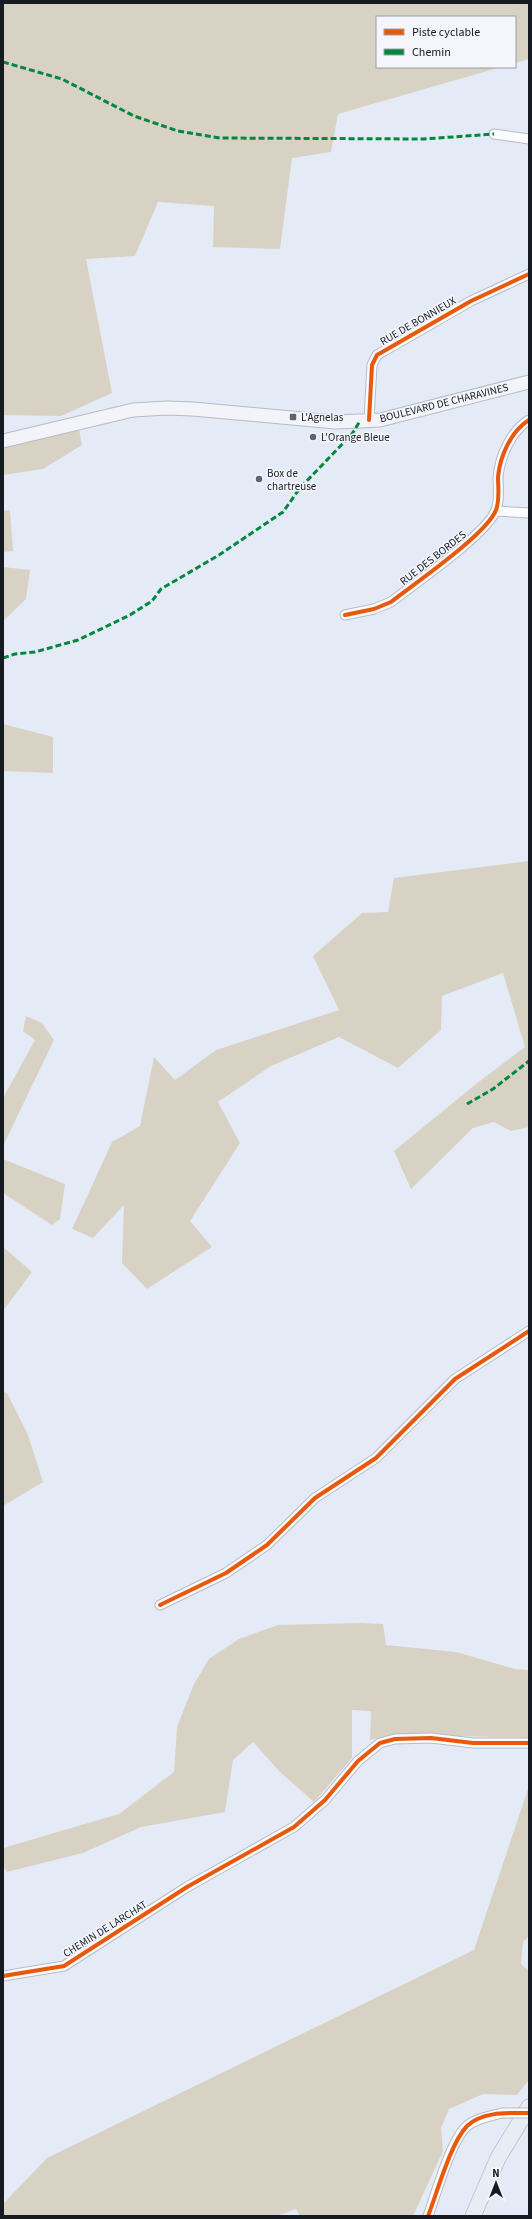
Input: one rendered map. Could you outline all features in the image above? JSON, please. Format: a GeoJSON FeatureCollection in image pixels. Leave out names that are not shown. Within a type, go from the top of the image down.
{"type":"FeatureCollection","features":[{"type":"Feature","properties":{"kind":"main road","name":"BOULEVARD DE CHARAVINES"},"geometry":{"type":"LineString","coordinates":[[3,441],[133,410],[148,408],[200,410],[335,422],[369,420],[529,382]]}},
{"type":"Feature","properties":{"kind":"main road"},"geometry":{"type":"LineString","coordinates":[[473,2216],[498,2158],[529,2107]]}},
{"type":"Feature","properties":{"kind":"street"},"geometry":{"type":"LineString","coordinates":[[494,134],[529,139]]}},
{"type":"Feature","properties":{"kind":"street","name":"RUE DE BONNIEUX"},"geometry":{"type":"LineString","coordinates":[[369,420],[372,365],[377,355],[471,301],[529,274]]}},
{"type":"Feature","properties":{"kind":"street"},"geometry":{"type":"LineString","coordinates":[[529,420],[521,425],[511,437],[505,453],[498,475],[496,511],[529,513]]}},
{"type":"Feature","properties":{"kind":"street","name":"RUE DES BORDES"},"geometry":{"type":"LineString","coordinates":[[346,615],[374,609],[391,602],[484,528],[496,511]]}},
{"type":"Feature","properties":{"kind":"street"},"geometry":{"type":"LineString","coordinates":[[160,1605],[226,1573],[268,1545],[315,1498],[376,1458],[455,1379],[529,1331]]}},
{"type":"Feature","properties":{"kind":"street","name":"CHEMIN DE LARCHAT"},"geometry":{"type":"LineString","coordinates":[[3,1976],[64,1966],[187,1887],[294,1827],[325,1800],[358,1761],[380,1743],[395,1739],[430,1738],[473,1743],[529,1743]]}},
{"type":"Feature","properties":{"kind":"street"},"geometry":{"type":"LineString","coordinates":[[428,2216],[457,2140],[468,2125],[480,2119],[502,2113],[529,2113]]}},
{"type":"Feature","properties":{"kind":"shaded area"},"geometry":{"type":"Polygon","coordinates":[[[3,3],[529,3],[529,59],[516,63],[516,16],[376,16],[376,68],[498,68],[338,114],[331,152],[292,158],[280,249],[213,247],[214,206],[158,202],[135,256],[86,259],[112,393],[61,416],[3,415],[3,3]]]}},
{"type":"Feature","properties":{"kind":"shaded area"},"geometry":{"type":"Polygon","coordinates":[[[78,424],[82,445],[43,469],[3,475],[3,445],[78,424]]]}},
{"type":"Feature","properties":{"kind":"shaded area"},"geometry":{"type":"Polygon","coordinates":[[[10,510],[13,551],[3,552],[3,511],[10,510]]]}},
{"type":"Feature","properties":{"kind":"shaded area"},"geometry":{"type":"Polygon","coordinates":[[[3,567],[30,570],[26,599],[3,621],[3,567]]]}},
{"type":"Feature","properties":{"kind":"shaded area"},"geometry":{"type":"Polygon","coordinates":[[[3,724],[53,737],[53,773],[3,771],[3,724]]]}},
{"type":"Feature","properties":{"kind":"shaded area"},"geometry":{"type":"Polygon","coordinates":[[[529,861],[529,1127],[511,1131],[494,1122],[473,1128],[411,1189],[394,1151],[476,1084],[525,1047],[503,973],[442,996],[441,1030],[398,1068],[339,1037],[271,1066],[218,1102],[240,1143],[190,1221],[212,1247],[147,1289],[122,1263],[124,1205],[93,1238],[72,1229],[112,1142],[140,1126],[154,1057],[175,1080],[216,1050],[339,1010],[313,956],[362,913],[388,912],[394,878],[529,861]]]}},
{"type":"Feature","properties":{"kind":"shaded area"},"geometry":{"type":"Polygon","coordinates":[[[26,1016],[42,1023],[54,1040],[3,1146],[3,1098],[35,1040],[23,1031],[26,1016]]]}},
{"type":"Feature","properties":{"kind":"shaded area"},"geometry":{"type":"Polygon","coordinates":[[[3,1159],[65,1184],[60,1219],[52,1225],[3,1193],[3,1159]]]}},
{"type":"Feature","properties":{"kind":"shaded area"},"geometry":{"type":"Polygon","coordinates":[[[3,1247],[32,1272],[3,1311],[3,1247]]]}},
{"type":"Feature","properties":{"kind":"shaded area"},"geometry":{"type":"Polygon","coordinates":[[[3,1392],[7,1393],[28,1435],[43,1482],[3,1506],[3,1392]]]}},
{"type":"Feature","properties":{"kind":"shaded area"},"geometry":{"type":"Polygon","coordinates":[[[361,1623],[383,1624],[386,1645],[456,1652],[515,1669],[529,1670],[529,1738],[398,1734],[370,1740],[371,1711],[352,1710],[352,1758],[314,1802],[279,1771],[253,1742],[233,1760],[225,1812],[141,1827],[83,1853],[7,1872],[3,1866],[3,1848],[119,1814],[174,1772],[177,1727],[194,1684],[209,1659],[239,1639],[278,1625],[361,1623]]]}},
{"type":"Feature","properties":{"kind":"shaded area"},"geometry":{"type":"Polygon","coordinates":[[[529,1786],[529,1936],[523,1942],[521,1964],[529,1971],[529,2080],[517,2095],[483,2094],[449,2109],[441,2128],[443,2151],[413,2216],[300,2216],[296,2209],[277,2216],[3,2216],[3,2204],[47,2158],[474,1950],[529,1786]]]}},
{"type":"Feature","properties":{"kind":"marked path"},"geometry":{"type":"LineString","coordinates":[[3,62],[62,79],[134,116],[178,131],[220,138],[424,139],[494,134]]}},
{"type":"Feature","properties":{"kind":"marked path"},"geometry":{"type":"LineString","coordinates":[[3,658],[15,654],[35,652],[78,640],[130,615],[152,601],[161,589],[219,555],[283,512],[300,488],[352,434],[360,421]]}},
{"type":"Feature","properties":{"kind":"marked path"},"geometry":{"type":"LineString","coordinates":[[467,1104],[493,1089],[529,1061]]}},
{"type":"Feature","properties":{"kind":"cycle path"},"geometry":{"type":"LineString","coordinates":[[369,420],[372,365],[377,355],[471,301],[529,274]]}},
{"type":"Feature","properties":{"kind":"cycle path"},"geometry":{"type":"LineString","coordinates":[[345,615],[374,609],[391,602],[449,558],[479,532],[490,520],[496,510],[499,469],[504,453],[512,437],[529,420]]}},
{"type":"Feature","properties":{"kind":"cycle path"},"geometry":{"type":"LineString","coordinates":[[160,1605],[226,1573],[267,1545],[315,1498],[376,1458],[455,1379],[529,1331]]}},
{"type":"Feature","properties":{"kind":"cycle path"},"geometry":{"type":"LineString","coordinates":[[3,1976],[64,1966],[187,1887],[294,1827],[325,1800],[358,1761],[380,1743],[395,1739],[431,1738],[473,1743],[529,1743]]}},
{"type":"Feature","properties":{"kind":"cycle path"},"geometry":{"type":"LineString","coordinates":[[428,2216],[450,2155],[455,2144],[467,2126],[473,2121],[488,2115],[529,2113]]}},
{"type":"Feature","properties":{"kind":"place","name":"L'Agnelas"},"geometry":{"type":"Point","coordinates":[293,417]}},
{"type":"Feature","properties":{"kind":"place","name":"L'Orange Bleue"},"geometry":{"type":"Point","coordinates":[313,437]}},
{"type":"Feature","properties":{"kind":"place","name":"Box de chartreuse"},"geometry":{"type":"Point","coordinates":[259,479]}}]}
